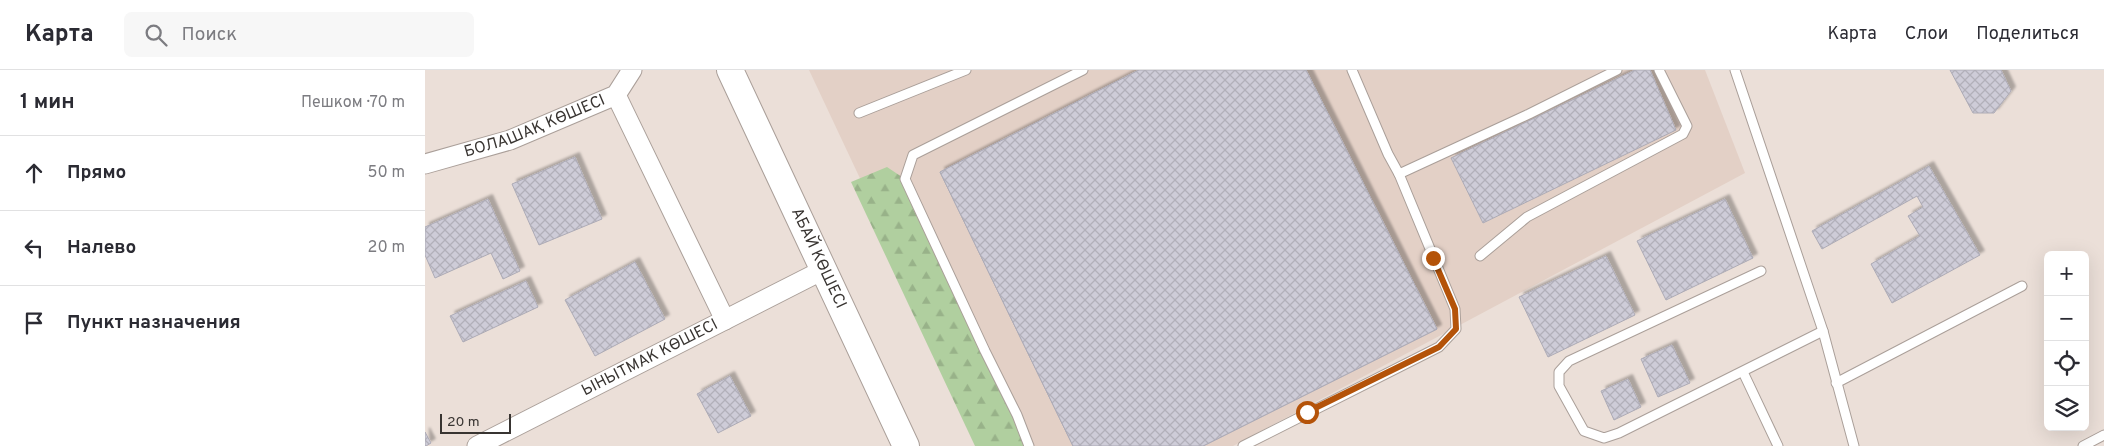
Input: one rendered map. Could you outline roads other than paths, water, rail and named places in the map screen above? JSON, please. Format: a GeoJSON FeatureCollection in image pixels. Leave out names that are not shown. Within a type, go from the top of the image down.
{"type":"FeatureCollection","features":[{"type":"Feature","properties":{"kind":"main road","name":"АБАЙ КӨШЕСІ"},"geometry":{"type":"LineString","coordinates":[[730,70],[906,446]]}},
{"type":"Feature","properties":{"kind":"street","name":"БОЛАШАҚ КӨШЕСІ"},"geometry":{"type":"LineString","coordinates":[[425,164],[510,140],[616,95],[632,70]]}},
{"type":"Feature","properties":{"kind":"street"},"geometry":{"type":"LineString","coordinates":[[616,95],[725,320]]}},
{"type":"Feature","properties":{"kind":"street","name":"ЫНЫТМАК КӨШЕСІ"},"geometry":{"type":"LineString","coordinates":[[477,446],[823,270]]}},
{"type":"Feature","properties":{"kind":"lane"},"geometry":{"type":"LineString","coordinates":[[859,113],[966,70]]}},
{"type":"Feature","properties":{"kind":"lane"},"geometry":{"type":"LineString","coordinates":[[1029,446],[1017,415],[905,179],[913,155],[1083,70]]}},
{"type":"Feature","properties":{"kind":"lane"},"geometry":{"type":"LineString","coordinates":[[1243,446],[1439,347],[1456,329],[1455,309],[1399,174],[1388,154],[1352,70]]}},
{"type":"Feature","properties":{"kind":"lane"},"geometry":{"type":"LineString","coordinates":[[1399,174],[1529,114],[1617,70]]}},
{"type":"Feature","properties":{"kind":"lane"},"geometry":{"type":"LineString","coordinates":[[1480,256],[1527,217],[1683,134],[1687,126],[1659,70]]}},
{"type":"Feature","properties":{"kind":"lane"},"geometry":{"type":"LineString","coordinates":[[1735,70],[1823,331],[1854,446]]}},
{"type":"Feature","properties":{"kind":"lane"},"geometry":{"type":"LineString","coordinates":[[1761,272],[1569,361],[1559,372],[1559,386],[1584,431],[1604,438],[1619,433],[1823,331]]}},
{"type":"Feature","properties":{"kind":"lane"},"geometry":{"type":"LineString","coordinates":[[1836,383],[2022,286]]}},
{"type":"Feature","properties":{"kind":"lane"},"geometry":{"type":"LineString","coordinates":[[1743,372],[1778,446]]}},
{"type":"Feature","properties":{"kind":"lane"},"geometry":{"type":"LineString","coordinates":[[2083,446],[2104,436]]}}]}
